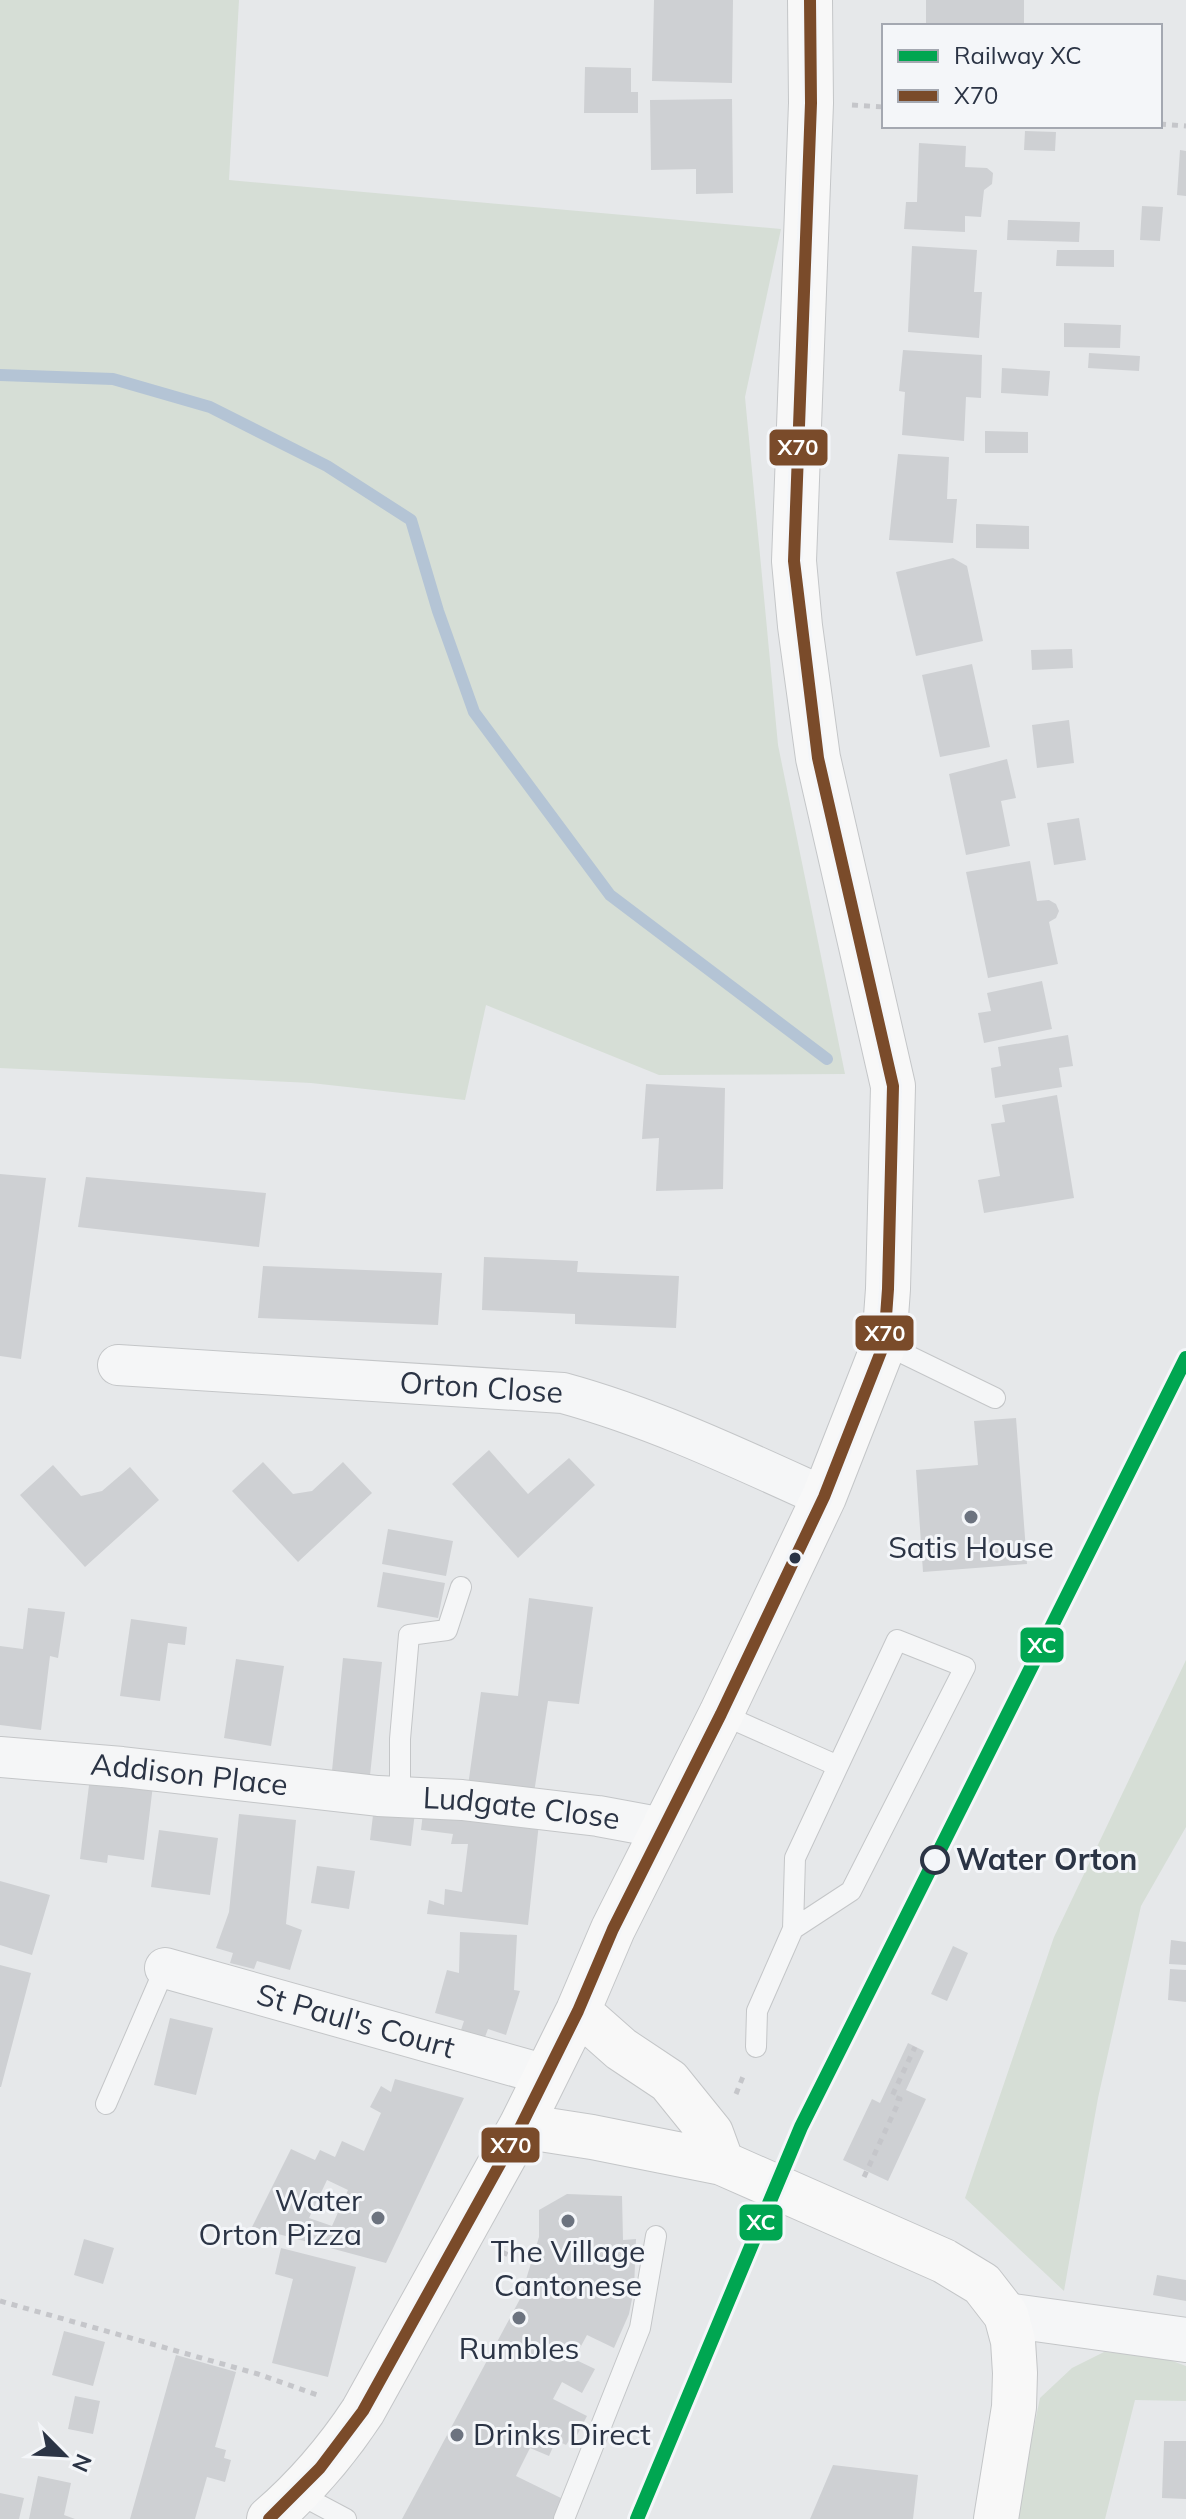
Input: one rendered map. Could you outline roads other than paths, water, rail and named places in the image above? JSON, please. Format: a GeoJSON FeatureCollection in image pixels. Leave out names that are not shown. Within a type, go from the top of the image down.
{"type":"FeatureCollection","features":[{"type":"Feature","properties":{"kind":"main road"},"geometry":{"type":"LineString","coordinates":[[283,2506],[343,2441],[363,2411],[521,2126],[578,2011],[613,1929],[721,1714],[824,1497],[884,1344],[893,1086],[818,758],[794,561],[811,103],[810,0]]}},
{"type":"Feature","properties":{"kind":"main road"},"geometry":{"type":"LineString","coordinates":[[578,2011],[621,2049],[669,2081],[711,2133],[735,2169]]}},
{"type":"Feature","properties":{"kind":"main road"},"geometry":{"type":"LineString","coordinates":[[521,2126],[592,2137],[735,2169],[944,2261],[982,2284],[1006,2315],[1013,2341],[1014,2407],[996,2519]]}},
{"type":"Feature","properties":{"kind":"street","name":"Orton Close"},"geometry":{"type":"LineString","coordinates":[[118,1365],[563,1393],[615,1407],[671,1428],[824,1497]]}},
{"type":"Feature","properties":{"kind":"street","name":"Addison Place"},"geometry":{"type":"LineString","coordinates":[[0,1757],[122,1767],[389,1797]]}},
{"type":"Feature","properties":{"kind":"street","name":"Ludgate Close"},"geometry":{"type":"LineString","coordinates":[[389,1797],[492,1803],[598,1816],[663,1828]]}},
{"type":"Feature","properties":{"kind":"street","name":"St Paul's Court"},"geometry":{"type":"LineString","coordinates":[[165,1968],[546,2075]]}},
{"type":"Feature","properties":{"kind":"street"},"geometry":{"type":"LineString","coordinates":[[1006,2315],[1186,2340]]}},
{"type":"Feature","properties":{"kind":"lane"},"geometry":{"type":"LineString","coordinates":[[884,1344],[995,1398]]}},
{"type":"Feature","properties":{"kind":"lane"},"geometry":{"type":"LineString","coordinates":[[389,1797],[400,1739],[409,1635],[447,1630],[461,1587]]}},
{"type":"Feature","properties":{"kind":"lane"},"geometry":{"type":"LineString","coordinates":[[756,2047],[757,2011],[793,1929],[795,1858],[897,1640],[965,1667],[851,1891],[793,1929]]}},
{"type":"Feature","properties":{"kind":"lane"},"geometry":{"type":"LineString","coordinates":[[721,1714],[838,1766]]}},
{"type":"Feature","properties":{"kind":"lane"},"geometry":{"type":"LineString","coordinates":[[106,2104],[165,1968]]}},
{"type":"Feature","properties":{"kind":"lane"},"geometry":{"type":"LineString","coordinates":[[564,2519],[640,2328],[656,2236]]}},
{"type":"Feature","properties":{"kind":"lane"},"geometry":{"type":"LineString","coordinates":[[283,2506],[346,2519]]}},
{"type":"Feature","properties":{"kind":"waterway"},"geometry":{"type":"LineString","coordinates":[[0,375],[113,379],[210,407],[327,466],[411,520],[438,611],[474,712],[610,895],[827,1059]]}},
{"type":"Feature","properties":{"kind":"rail line","name":"XC"},"geometry":{"type":"LineString","coordinates":[[637,2519],[801,2127],[1186,1358]]}},
{"type":"Feature","properties":{"kind":"place","name":"Satis House"},"geometry":{"type":"Point","coordinates":[971,1517]}},
{"type":"Feature","properties":{"kind":"place","name":"Water Orton"},"geometry":{"type":"Point","coordinates":[935,1860]}},
{"type":"Feature","properties":{"kind":"place","name":"Water Orton Pizza"},"geometry":{"type":"Point","coordinates":[378,2218]}},
{"type":"Feature","properties":{"kind":"place","name":"The Village Cantonese"},"geometry":{"type":"Point","coordinates":[568,2221]}},
{"type":"Feature","properties":{"kind":"place","name":"Rumbles"},"geometry":{"type":"Point","coordinates":[519,2318]}},
{"type":"Feature","properties":{"kind":"place","name":"Drinks Direct"},"geometry":{"type":"Point","coordinates":[457,2435]}}]}
